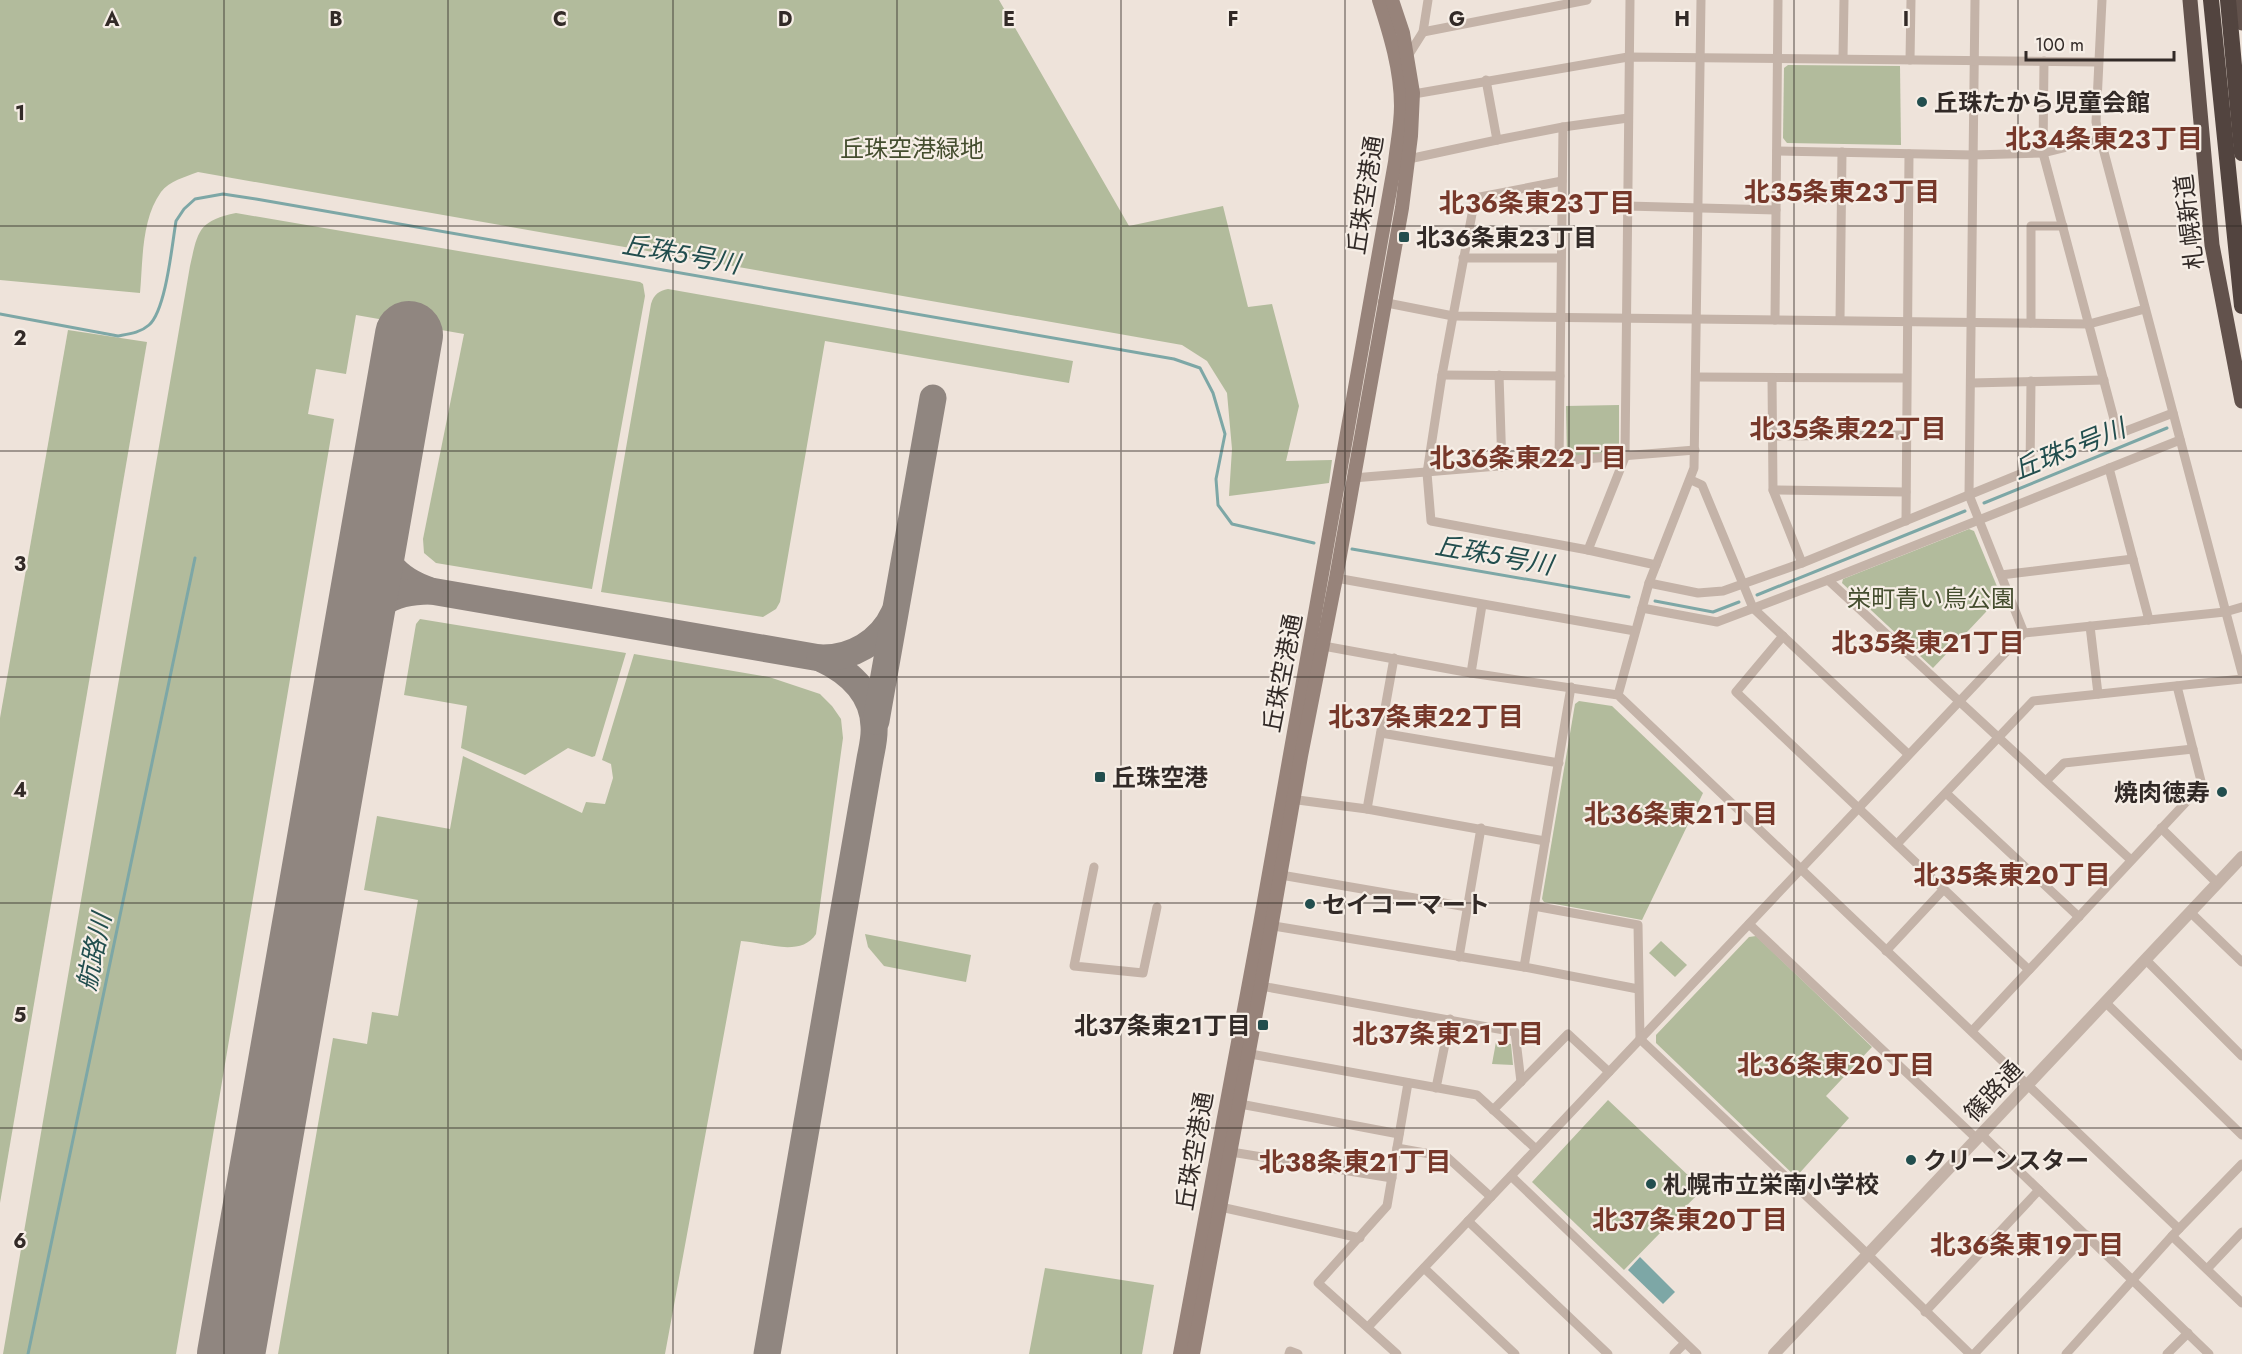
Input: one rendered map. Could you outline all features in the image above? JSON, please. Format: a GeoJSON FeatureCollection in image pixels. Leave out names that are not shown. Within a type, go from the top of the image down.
{"type":"FeatureCollection","features":[{"type":"Feature","properties":{"kind":"highway","name":"札幌新道"},"geometry":{"type":"LineString","coordinates":[[2190,0],[2212,245],[2242,401]]}},
{"type":"Feature","properties":{"kind":"highway"},"geometry":{"type":"LineString","coordinates":[[2211,0],[2242,306]]}},
{"type":"Feature","properties":{"kind":"highway"},"geometry":{"type":"LineString","coordinates":[[2228,0],[2242,153]]}},
{"type":"Feature","properties":{"kind":"highway"},"geometry":{"type":"LineString","coordinates":[[2240,0],[2242,23]]}},
{"type":"Feature","properties":{"kind":"main road","name":"丘珠空港通"},"geometry":{"type":"LineString","coordinates":[[1379,0],[1402,61]]}},
{"type":"Feature","properties":{"kind":"main road","name":"丘珠空港通"},"geometry":{"type":"LineString","coordinates":[[1192,1354],[1214,1206],[1402,160],[1407,96],[1402,61],[1403,33],[1392,0]]}},
{"type":"Feature","properties":{"kind":"main road","name":"丘珠空港通"},"geometry":{"type":"LineString","coordinates":[[1316,645],[1336,578],[1378,302]]}},
{"type":"Feature","properties":{"kind":"main road","name":"丘珠空港通"},"geometry":{"type":"LineString","coordinates":[[1224,1150],[1240,1104],[1242,1053],[1261,986],[1266,925],[1281,875],[1288,799]]}},
{"type":"Feature","properties":{"kind":"main road","name":"丘珠空港通"},"geometry":{"type":"LineString","coordinates":[[1180,1354],[1214,1206]]}},
{"type":"Feature","properties":{"kind":"street"},"geometry":{"type":"LineString","coordinates":[[1402,61],[1423,32],[1428,0]]}},
{"type":"Feature","properties":{"kind":"street"},"geometry":{"type":"LineString","coordinates":[[1423,32],[1587,0]]}},
{"type":"Feature","properties":{"kind":"street"},"geometry":{"type":"LineString","coordinates":[[1588,550],[1625,457],[1630,0]]}},
{"type":"Feature","properties":{"kind":"street"},"geometry":{"type":"LineString","coordinates":[[1618,695],[1649,583],[1694,468],[1701,0]]}},
{"type":"Feature","properties":{"kind":"street"},"geometry":{"type":"LineString","coordinates":[[1775,320],[1778,0]]}},
{"type":"Feature","properties":{"kind":"street"},"geometry":{"type":"LineString","coordinates":[[1843,58],[1844,0]]}},
{"type":"Feature","properties":{"kind":"street"},"geometry":{"type":"LineString","coordinates":[[1910,60],[1911,0]]}},
{"type":"Feature","properties":{"kind":"street"},"geometry":{"type":"LineString","coordinates":[[1976,0],[1969,495],[2024,633]]}},
{"type":"Feature","properties":{"kind":"street"},"geometry":{"type":"LineString","coordinates":[[2102,0],[2096,122],[2242,673]]}},
{"type":"Feature","properties":{"kind":"street"},"geometry":{"type":"LineString","coordinates":[[1407,96],[1486,80],[1628,57],[2098,62]]}},
{"type":"Feature","properties":{"kind":"street"},"geometry":{"type":"LineString","coordinates":[[2044,61],[2043,153],[2118,434],[2173,413]]}},
{"type":"Feature","properties":{"kind":"street"},"geometry":{"type":"LineString","coordinates":[[1486,80],[1497,140]]}},
{"type":"Feature","properties":{"kind":"street"},"geometry":{"type":"LineString","coordinates":[[1402,160],[1563,127],[1628,118]]}},
{"type":"Feature","properties":{"kind":"street"},"geometry":{"type":"LineString","coordinates":[[1559,462],[1563,127]]}},
{"type":"Feature","properties":{"kind":"street"},"geometry":{"type":"LineString","coordinates":[[1777,151],[1973,155],[2043,153],[2100,139]]}},
{"type":"Feature","properties":{"kind":"street"},"geometry":{"type":"LineString","coordinates":[[1840,320],[1842,152]]}},
{"type":"Feature","properties":{"kind":"street"},"geometry":{"type":"LineString","coordinates":[[1906,521],[1909,154]]}},
{"type":"Feature","properties":{"kind":"street"},"geometry":{"type":"LineString","coordinates":[[1563,181],[1475,198],[1442,375],[1427,473],[1431,521],[1656,565]]}},
{"type":"Feature","properties":{"kind":"street"},"geometry":{"type":"LineString","coordinates":[[1627,206],[1776,210]]}},
{"type":"Feature","properties":{"kind":"street"},"geometry":{"type":"LineString","coordinates":[[2031,323],[2031,226],[2063,226]]}},
{"type":"Feature","properties":{"kind":"street"},"geometry":{"type":"LineString","coordinates":[[1463,258],[1561,258]]}},
{"type":"Feature","properties":{"kind":"street"},"geometry":{"type":"LineString","coordinates":[[1378,302],[1453,316],[2089,324],[2145,309]]}},
{"type":"Feature","properties":{"kind":"street"},"geometry":{"type":"LineString","coordinates":[[1442,375],[1560,376]]}},
{"type":"Feature","properties":{"kind":"street"},"geometry":{"type":"LineString","coordinates":[[1499,375],[1502,467]]}},
{"type":"Feature","properties":{"kind":"street"},"geometry":{"type":"LineString","coordinates":[[1696,377],[1906,378]]}},
{"type":"Feature","properties":{"kind":"street"},"geometry":{"type":"LineString","coordinates":[[1772,378],[1773,490],[1802,563]]}},
{"type":"Feature","properties":{"kind":"street"},"geometry":{"type":"LineString","coordinates":[[1971,383],[2104,380]]}},
{"type":"Feature","properties":{"kind":"street"},"geometry":{"type":"LineString","coordinates":[[1649,583],[1698,593],[1723,591],[1802,563],[2030,470],[2031,381]]}},
{"type":"Feature","properties":{"kind":"street"},"geometry":{"type":"LineString","coordinates":[[1773,436],[1906,435]]}},
{"type":"Feature","properties":{"kind":"street"},"geometry":{"type":"LineString","coordinates":[[1642,608],[1717,622],[2180,440]]}},
{"type":"Feature","properties":{"kind":"street"},"geometry":{"type":"LineString","coordinates":[[1353,478],[1695,450]]}},
{"type":"Feature","properties":{"kind":"street"},"geometry":{"type":"LineString","coordinates":[[2109,468],[2149,620]]}},
{"type":"Feature","properties":{"kind":"street"},"geometry":{"type":"LineString","coordinates":[[1690,480],[1702,485],[1753,608],[1908,754]]}},
{"type":"Feature","properties":{"kind":"street"},"geometry":{"type":"LineString","coordinates":[[1773,490],[1906,492]]}},
{"type":"Feature","properties":{"kind":"street"},"geometry":{"type":"LineString","coordinates":[[2001,574],[2133,559]]}},
{"type":"Feature","properties":{"kind":"street"},"geometry":{"type":"LineString","coordinates":[[1336,578],[1635,631]]}},
{"type":"Feature","properties":{"kind":"street"},"geometry":{"type":"LineString","coordinates":[[1828,580],[2131,860]]}},
{"type":"Feature","properties":{"kind":"street"},"geometry":{"type":"LineString","coordinates":[[1471,672],[1482,605]]}},
{"type":"Feature","properties":{"kind":"street"},"geometry":{"type":"LineString","coordinates":[[1368,1327],[2024,633],[2225,612],[2242,607]]}},
{"type":"Feature","properties":{"kind":"street"},"geometry":{"type":"LineString","coordinates":[[2090,626],[2098,694]]}},
{"type":"Feature","properties":{"kind":"street"},"geometry":{"type":"LineString","coordinates":[[1782,636],[1736,692],[2029,970]]}},
{"type":"Feature","properties":{"kind":"street"},"geometry":{"type":"LineString","coordinates":[[1316,645],[1618,695],[2028,1085],[2176,1232],[2206,1269],[2242,1303]]}},
{"type":"Feature","properties":{"kind":"street"},"geometry":{"type":"LineString","coordinates":[[1367,809],[1394,658]]}},
{"type":"Feature","properties":{"kind":"street"},"geometry":{"type":"LineString","coordinates":[[1897,844],[2033,701],[2242,679]]}},
{"type":"Feature","properties":{"kind":"street"},"geometry":{"type":"LineString","coordinates":[[1972,1032],[2202,785],[2177,686]]}},
{"type":"Feature","properties":{"kind":"street"},"geometry":{"type":"LineString","coordinates":[[1524,967],[1571,687]]}},
{"type":"Feature","properties":{"kind":"street"},"geometry":{"type":"LineString","coordinates":[[1382,733],[1558,763]]}},
{"type":"Feature","properties":{"kind":"street"},"geometry":{"type":"LineString","coordinates":[[2046,781],[2064,763],[2193,749]]}},
{"type":"Feature","properties":{"kind":"street"},"geometry":{"type":"LineString","coordinates":[[1946,793],[2079,917]]}},
{"type":"Feature","properties":{"kind":"street"},"geometry":{"type":"LineString","coordinates":[[1288,799],[1367,809],[1545,841]]}},
{"type":"Feature","properties":{"kind":"street"},"geometry":{"type":"LineString","coordinates":[[1459,957],[1481,828]]}},
{"type":"Feature","properties":{"kind":"street"},"geometry":{"type":"LineString","coordinates":[[2162,828],[2217,883]]}},
{"type":"Feature","properties":{"kind":"street","name":"篠路通"},"geometry":{"type":"LineString","coordinates":[[1774,1354],[2242,857]]}},
{"type":"Feature","properties":{"kind":"street"},"geometry":{"type":"LineString","coordinates":[[1094,867],[1074,966],[1143,973],[1157,907]]}},
{"type":"Feature","properties":{"kind":"street"},"geometry":{"type":"LineString","coordinates":[[1281,875],[1467,907]]}},
{"type":"Feature","properties":{"kind":"street"},"geometry":{"type":"LineString","coordinates":[[1886,951],[1943,890]]}},
{"type":"Feature","properties":{"kind":"street"},"geometry":{"type":"LineString","coordinates":[[1534,906],[1638,925],[1640,1039],[1925,1312],[1972,1354],[2087,1235]]}},
{"type":"Feature","properties":{"kind":"street"},"geometry":{"type":"LineString","coordinates":[[2190,912],[2242,962]]}},
{"type":"Feature","properties":{"kind":"street"},"geometry":{"type":"LineString","coordinates":[[1749,924],[2039,1190],[2209,1354]]}},
{"type":"Feature","properties":{"kind":"street"},"geometry":{"type":"LineString","coordinates":[[1266,925],[1524,967],[1638,989]]}},
{"type":"Feature","properties":{"kind":"street"},"geometry":{"type":"LineString","coordinates":[[2145,959],[2242,1056]]}},
{"type":"Feature","properties":{"kind":"street"},"geometry":{"type":"LineString","coordinates":[[1261,986],[1515,1032],[1521,1082]]}},
{"type":"Feature","properties":{"kind":"street"},"geometry":{"type":"LineString","coordinates":[[2105,1002],[2242,1135]]}},
{"type":"Feature","properties":{"kind":"street"},"geometry":{"type":"LineString","coordinates":[[1436,1088],[1450,1019]]}},
{"type":"Feature","properties":{"kind":"street"},"geometry":{"type":"LineString","coordinates":[[1494,1110],[1568,1034],[1609,1072]]}},
{"type":"Feature","properties":{"kind":"street"},"geometry":{"type":"LineString","coordinates":[[1242,1053],[1477,1095],[1536,1149]]}},
{"type":"Feature","properties":{"kind":"street"},"geometry":{"type":"LineString","coordinates":[[1397,1354],[1318,1283],[1387,1206],[1408,1083]]}},
{"type":"Feature","properties":{"kind":"street"},"geometry":{"type":"LineString","coordinates":[[1240,1104],[1399,1134]]}},
{"type":"Feature","properties":{"kind":"street"},"geometry":{"type":"LineString","coordinates":[[1397,1148],[1447,1157],[1491,1197]]}},
{"type":"Feature","properties":{"kind":"street"},"geometry":{"type":"LineString","coordinates":[[1224,1150],[1392,1178]]}},
{"type":"Feature","properties":{"kind":"street"},"geometry":{"type":"LineString","coordinates":[[2066,1354],[2176,1232],[2242,1164]]}},
{"type":"Feature","properties":{"kind":"street"},"geometry":{"type":"LineString","coordinates":[[1511,1176],[1697,1354]]}},
{"type":"Feature","properties":{"kind":"street"},"geometry":{"type":"LineString","coordinates":[[1925,1312],[2039,1190]]}},
{"type":"Feature","properties":{"kind":"street"},"geometry":{"type":"LineString","coordinates":[[1214,1206],[1360,1238]]}},
{"type":"Feature","properties":{"kind":"street"},"geometry":{"type":"LineString","coordinates":[[1468,1221],[1608,1354]]}},
{"type":"Feature","properties":{"kind":"street"},"geometry":{"type":"LineString","coordinates":[[2206,1269],[2242,1232]]}},
{"type":"Feature","properties":{"kind":"street"},"geometry":{"type":"LineString","coordinates":[[1424,1268],[1515,1354]]}},
{"type":"Feature","properties":{"kind":"street"},"geometry":{"type":"LineString","coordinates":[[2167,1354],[2188,1333]]}},
{"type":"Feature","properties":{"kind":"street"},"geometry":{"type":"LineString","coordinates":[[1674,1354],[1685,1342]]}},
{"type":"Feature","properties":{"kind":"street"},"geometry":{"type":"LineString","coordinates":[[1289,1354],[1290,1351],[1298,1354]]}},
{"type":"Feature","properties":{"kind":"green space","name":"丘珠空港緑地"},"geometry":{"type":"Polygon","coordinates":[[[0,0],[999,0],[1129,226],[1223,206],[1248,307],[1272,304],[1299,406],[1286,461],[1332,460],[1329,483],[1229,496],[1232,449],[1227,393],[1207,361],[1182,345],[198,172],[168,185],[154,203],[146,228],[140,293],[0,280],[0,0]]]}},
{"type":"Feature","properties":{"kind":"green space"},"geometry":{"type":"Polygon","coordinates":[[[1788,65],[1900,66],[1901,145],[1787,143],[1783,138],[1784,68],[1788,65]]]}},
{"type":"Feature","properties":{"kind":"green space"},"geometry":{"type":"Polygon","coordinates":[[[236,213],[643,284],[645,296],[592,589],[436,563],[424,553],[423,539],[464,334],[356,315],[346,374],[316,369],[308,414],[334,419],[176,1354],[3,1354],[190,266],[195,244],[202,229],[214,220],[236,213]]]}},
{"type":"Feature","properties":{"kind":"green space"},"geometry":{"type":"Polygon","coordinates":[[[668,289],[1073,361],[1069,383],[825,341],[780,602],[776,609],[763,617],[601,592],[651,304],[657,294],[668,289]]]}},
{"type":"Feature","properties":{"kind":"green space"},"geometry":{"type":"Polygon","coordinates":[[[68,330],[147,342],[0,1203],[0,718],[68,330]]]}},
{"type":"Feature","properties":{"kind":"green space"},"geometry":{"type":"Polygon","coordinates":[[[1619,405],[1619,452],[1567,457],[1566,406],[1619,405]]]}},
{"type":"Feature","properties":{"kind":"green space","name":"栄町青い鳥公園"},"geometry":{"type":"Polygon","coordinates":[[[1969,529],[1974,531],[2001,596],[1933,668],[1842,583],[1843,579],[1969,529]]]}},
{"type":"Feature","properties":{"kind":"green space"},"geometry":{"type":"Polygon","coordinates":[[[420,619],[626,653],[595,756],[592,757],[568,748],[525,775],[461,748],[467,706],[404,695],[416,624],[420,619]]]}},
{"type":"Feature","properties":{"kind":"green space"},"geometry":{"type":"Polygon","coordinates":[[[634,654],[769,677],[820,694],[841,719],[843,738],[816,934],[809,941],[791,947],[741,941],[665,1354],[278,1354],[333,1038],[367,1044],[372,1012],[398,1016],[418,900],[364,890],[377,816],[450,829],[463,756],[582,813],[586,802],[605,804],[613,778],[611,764],[602,760],[634,654]]]}},
{"type":"Feature","properties":{"kind":"green space"},"geometry":{"type":"Polygon","coordinates":[[[1579,701],[1612,706],[1703,793],[1642,920],[1544,902],[1542,899],[1575,704],[1579,701]]]}},
{"type":"Feature","properties":{"kind":"green space"},"geometry":{"type":"Polygon","coordinates":[[[865,934],[971,955],[966,982],[884,966],[868,947],[865,934]]]}},
{"type":"Feature","properties":{"kind":"green space"},"geometry":{"type":"Polygon","coordinates":[[[1756,936],[1872,1047],[1826,1096],[1849,1118],[1796,1177],[1656,1043],[1656,1035],[1749,937],[1756,936]]]}},
{"type":"Feature","properties":{"kind":"green space"},"geometry":{"type":"Polygon","coordinates":[[[1661,941],[1687,965],[1675,977],[1649,953],[1661,941]]]}},
{"type":"Feature","properties":{"kind":"green space"},"geometry":{"type":"Polygon","coordinates":[[[1496,1042],[1511,1044],[1513,1065],[1492,1064],[1496,1042]]]}},
{"type":"Feature","properties":{"kind":"green space"},"geometry":{"type":"Polygon","coordinates":[[[1608,1100],[1691,1178],[1687,1183],[1698,1194],[1624,1270],[1532,1182],[1608,1100]]]}},
{"type":"Feature","properties":{"kind":"green space"},"geometry":{"type":"Polygon","coordinates":[[[1045,1268],[1154,1285],[1142,1354],[1029,1354],[1045,1268]]]}},
{"type":"Feature","properties":{"kind":"water"},"geometry":{"type":"Polygon","coordinates":[[[1640,1257],[1675,1292],[1663,1304],[1628,1270],[1640,1257]]]}},
{"type":"Feature","properties":{"kind":"waterway","name":"丘珠５号川"},"geometry":{"type":"LineString","coordinates":[[0,314],[118,336],[142,330],[149,325],[160,306],[176,221],[184,209],[195,199],[223,194],[256,199],[1174,359],[1200,368],[1213,393],[1225,434],[1216,479],[1218,505],[1232,524],[1314,543]]}},
{"type":"Feature","properties":{"kind":"waterway","name":"丘珠５号川"},"geometry":{"type":"LineString","coordinates":[[1984,503],[2167,428]]}},
{"type":"Feature","properties":{"kind":"waterway","name":"丘珠５号川"},"geometry":{"type":"LineString","coordinates":[[1757,595],[1965,511]]}},
{"type":"Feature","properties":{"kind":"waterway","name":"丘珠５号川"},"geometry":{"type":"LineString","coordinates":[[1352,549],[1629,597]]}},
{"type":"Feature","properties":{"kind":"waterway","name":"航路川"},"geometry":{"type":"LineString","coordinates":[[28,1354],[195,558]]}},
{"type":"Feature","properties":{"kind":"waterway","name":"丘珠５号川"},"geometry":{"type":"LineString","coordinates":[[1655,601],[1713,612],[1739,602]]}},
{"type":"Feature","properties":{"kind":"taxiway"},"geometry":{"type":"LineString","coordinates":[[876,721],[933,398]]}},
{"type":"Feature","properties":{"kind":"taxiway"},"geometry":{"type":"LineString","coordinates":[[377,518],[380,544],[390,565],[407,580],[431,591],[820,658],[849,676],[864,693],[869,703],[873,714],[873,742],[767,1354]]}},
{"type":"Feature","properties":{"kind":"taxiway"},"geometry":{"type":"LineString","coordinates":[[354,646],[366,621],[382,604],[402,594],[430,591]]}},
{"type":"Feature","properties":{"kind":"taxiway"},"geometry":{"type":"LineString","coordinates":[[820,658],[832,658],[864,647],[881,632],[894,613]]}},
{"type":"Feature","properties":{"kind":"runway"},"geometry":{"type":"LineString","coordinates":[[231,1354],[409,335]]}},
{"type":"Feature","properties":{"kind":"place","name":"丘珠たから児童会館"},"geometry":{"type":"Point","coordinates":[1922,102]}},
{"type":"Feature","properties":{"kind":"place","name":"北36条東23丁目"},"geometry":{"type":"Point","coordinates":[1404,237]}},
{"type":"Feature","properties":{"kind":"place","name":"丘珠空港"},"geometry":{"type":"Point","coordinates":[1100,777]}},
{"type":"Feature","properties":{"kind":"place","name":"焼肉徳寿"},"geometry":{"type":"Point","coordinates":[2222,792]}},
{"type":"Feature","properties":{"kind":"place","name":"セイコーマート"},"geometry":{"type":"Point","coordinates":[1310,904]}},
{"type":"Feature","properties":{"kind":"place","name":"北37条東21丁目"},"geometry":{"type":"Point","coordinates":[1263,1025]}},
{"type":"Feature","properties":{"kind":"place","name":"クリーンスター"},"geometry":{"type":"Point","coordinates":[1911,1160]}},
{"type":"Feature","properties":{"kind":"place","name":"札幌市立栄南小学校"},"geometry":{"type":"Point","coordinates":[1651,1184]}},
{"type":"Feature","properties":{"kind":"district","name":"北34条東23丁目"},"geometry":{"type":"Point","coordinates":[2104,139]}},
{"type":"Feature","properties":{"kind":"district","name":"北35条東23丁目"},"geometry":{"type":"Point","coordinates":[1842,192]}},
{"type":"Feature","properties":{"kind":"district","name":"北36条東23丁目"},"geometry":{"type":"Point","coordinates":[1537,203]}},
{"type":"Feature","properties":{"kind":"district","name":"北35条東22丁目"},"geometry":{"type":"Point","coordinates":[1848,429]}},
{"type":"Feature","properties":{"kind":"district","name":"北36条東22丁目"},"geometry":{"type":"Point","coordinates":[1528,458]}},
{"type":"Feature","properties":{"kind":"district","name":"北35条東21丁目"},"geometry":{"type":"Point","coordinates":[1928,643]}},
{"type":"Feature","properties":{"kind":"district","name":"北37条東22丁目"},"geometry":{"type":"Point","coordinates":[1426,717]}},
{"type":"Feature","properties":{"kind":"district","name":"北36条東21丁目"},"geometry":{"type":"Point","coordinates":[1681,814]}},
{"type":"Feature","properties":{"kind":"district","name":"北35条東20丁目"},"geometry":{"type":"Point","coordinates":[2012,875]}},
{"type":"Feature","properties":{"kind":"district","name":"北37条東21丁目"},"geometry":{"type":"Point","coordinates":[1448,1034]}},
{"type":"Feature","properties":{"kind":"district","name":"北36条東20丁目"},"geometry":{"type":"Point","coordinates":[1836,1065]}},
{"type":"Feature","properties":{"kind":"district","name":"北38条東21丁目"},"geometry":{"type":"Point","coordinates":[1355,1162]}},
{"type":"Feature","properties":{"kind":"district","name":"北37条東20丁目"},"geometry":{"type":"Point","coordinates":[1690,1220]}},
{"type":"Feature","properties":{"kind":"district","name":"北36条東19丁目"},"geometry":{"type":"Point","coordinates":[2027,1245]}}]}
